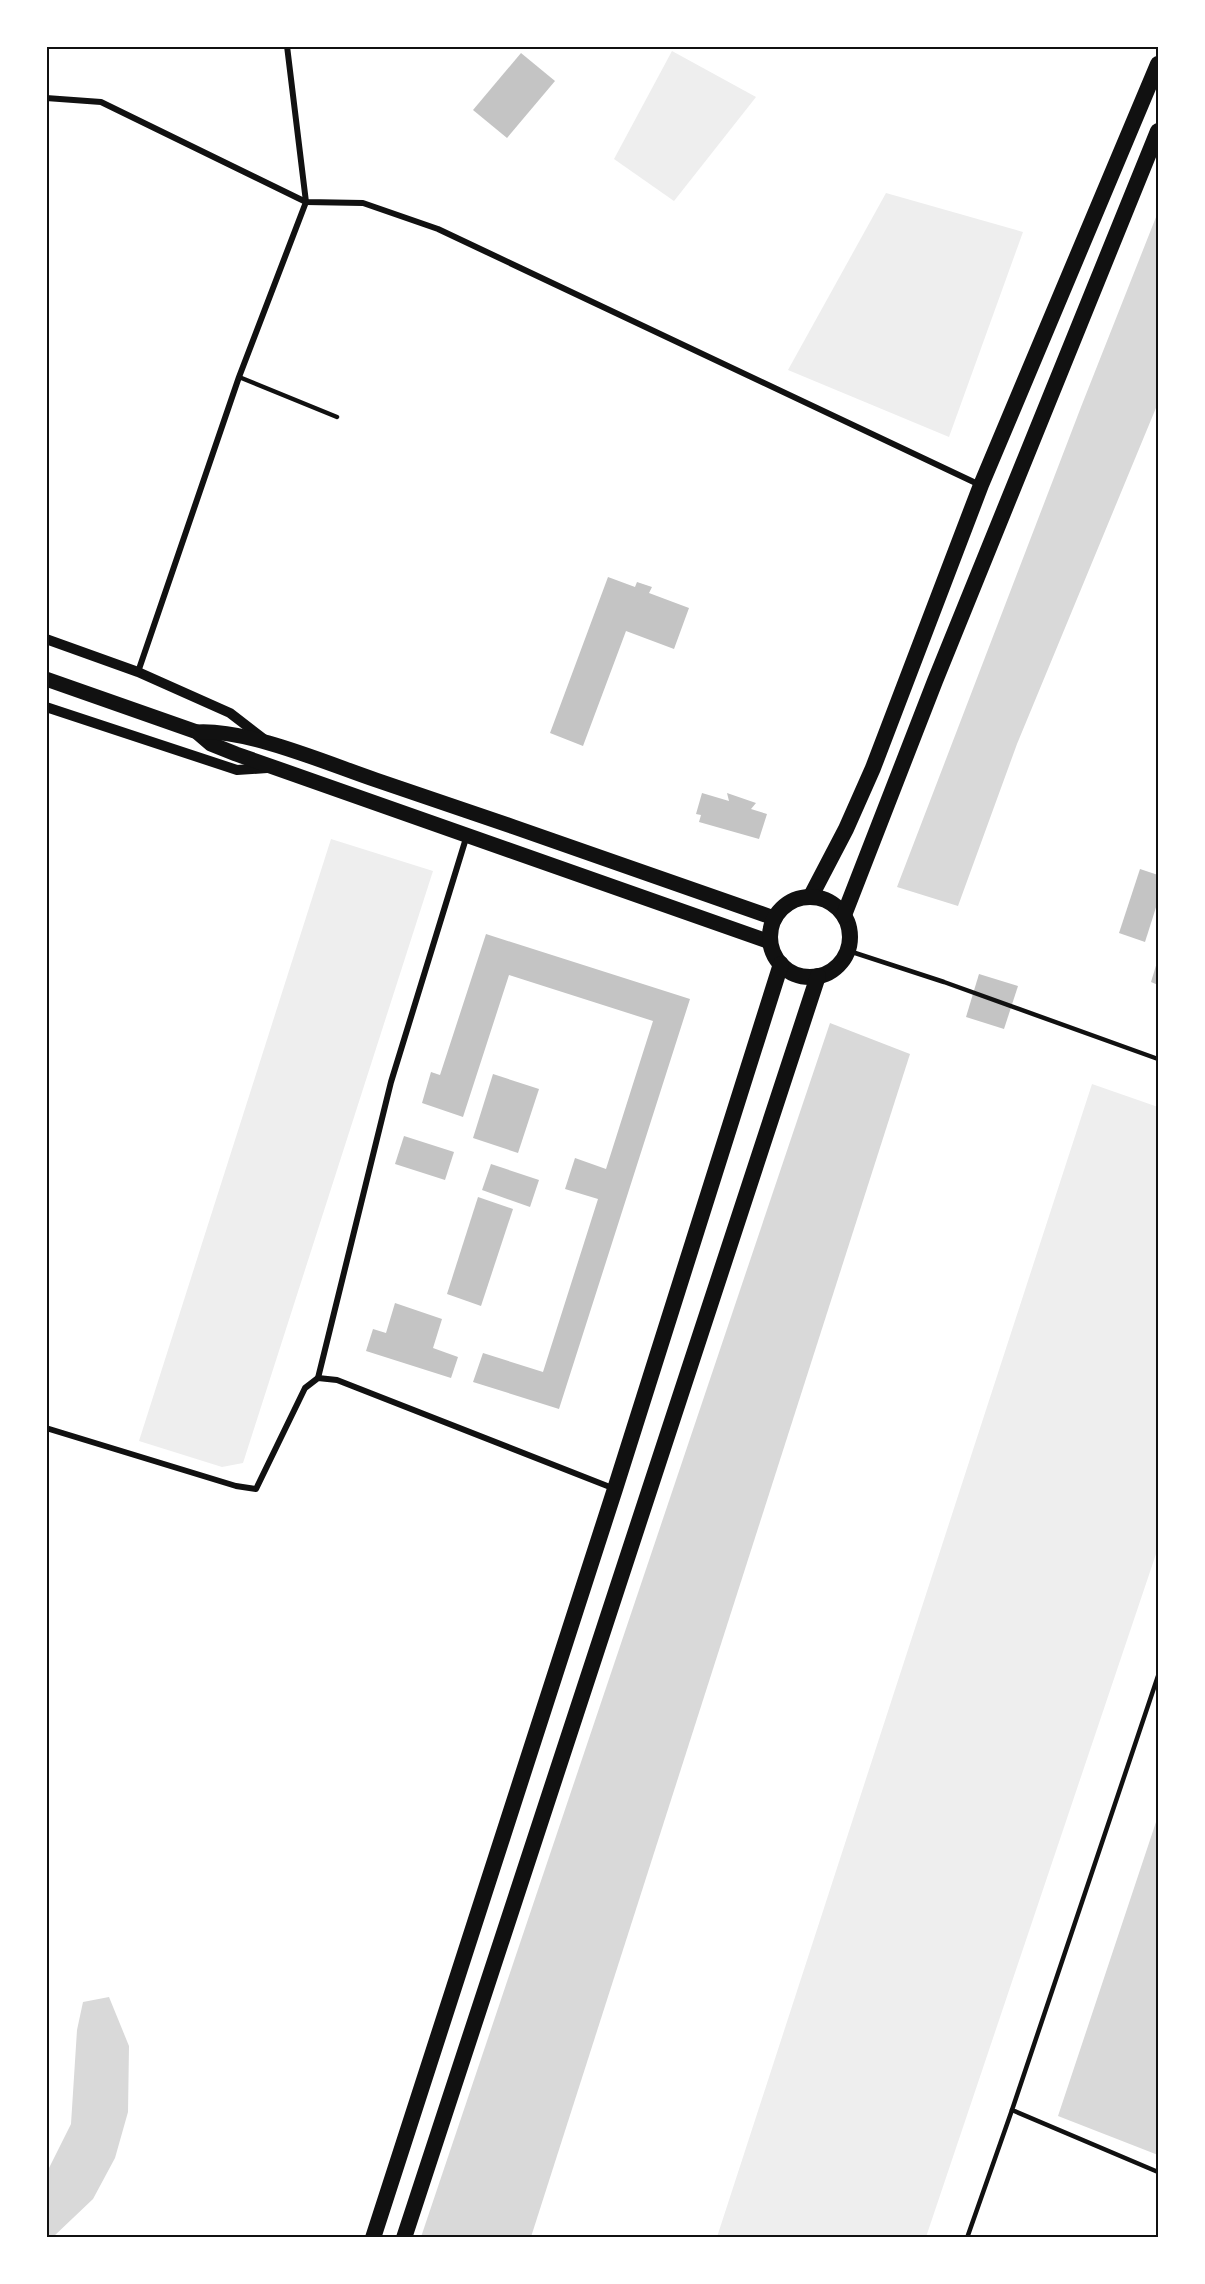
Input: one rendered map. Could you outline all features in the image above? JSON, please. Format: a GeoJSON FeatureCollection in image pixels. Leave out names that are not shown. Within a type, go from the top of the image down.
{"type":"FeatureCollection","features":[{"type":"Feature","properties":{"kind":"highway"},"geometry":{"type":"LineString","coordinates":[[812,896],[846,829],[873,768],[981,485],[1158,64]]}},
{"type":"Feature","properties":{"kind":"highway"},"geometry":{"type":"LineString","coordinates":[[844,915],[940,670],[1158,131]]}},
{"type":"Feature","properties":{"kind":"highway"},"geometry":{"type":"LineString","coordinates":[[812,896],[836,905],[844,915],[851,938],[849,951],[836,967],[818,976],[804,976],[791,972],[781,964],[770,942],[771,930],[774,918],[781,909],[800,897],[812,896]]}},
{"type":"Feature","properties":{"kind":"highway"},"geometry":{"type":"LineString","coordinates":[[372,2238],[615,1489],[781,964]]}},
{"type":"Feature","properties":{"kind":"highway"},"geometry":{"type":"LineString","coordinates":[[404,2238],[818,976]]}},
{"type":"Feature","properties":{"kind":"main road"},"geometry":{"type":"LineString","coordinates":[[46,679],[214,737],[272,745],[774,918]]}},
{"type":"Feature","properties":{"kind":"main road"},"geometry":{"type":"LineString","coordinates":[[214,737],[273,767],[770,942]]}},
{"type":"Feature","properties":{"kind":"main road"},"geometry":{"type":"LineString","coordinates":[[600,882],[608,860]]}},
{"type":"Feature","properties":{"kind":"street"},"geometry":{"type":"LineString","coordinates":[[138,672],[239,376],[306,202],[287,46]]}},
{"type":"Feature","properties":{"kind":"street"},"geometry":{"type":"LineString","coordinates":[[46,98],[101,102],[306,202],[363,202],[438,229],[981,485]]}},
{"type":"Feature","properties":{"kind":"street"},"geometry":{"type":"LineString","coordinates":[[46,639],[138,672],[230,713],[272,745]]}},
{"type":"Feature","properties":{"kind":"street"},"geometry":{"type":"LineString","coordinates":[[46,707],[237,770],[273,767]]}},
{"type":"Feature","properties":{"kind":"street"},"geometry":{"type":"LineString","coordinates":[[46,1428],[236,1486],[256,1489],[305,1388],[318,1378],[391,1082],[468,835]]}},
{"type":"Feature","properties":{"kind":"street"},"geometry":{"type":"LineString","coordinates":[[318,1378],[337,1380],[615,1489]]}},
{"type":"Feature","properties":{"kind":"lane"},"geometry":{"type":"LineString","coordinates":[[239,376],[337,417]]}},
{"type":"Feature","properties":{"kind":"lane"},"geometry":{"type":"LineString","coordinates":[[849,951],[944,982],[1158,1059]]}},
{"type":"Feature","properties":{"kind":"lane"},"geometry":{"type":"LineString","coordinates":[[967,2238],[1158,1676]]}},
{"type":"Feature","properties":{"kind":"lane"},"geometry":{"type":"LineString","coordinates":[[1012,2110],[1158,2172]]}},
{"type":"Feature","properties":{"kind":"shaded area"},"geometry":{"type":"Polygon","coordinates":[[[672,51],[756,97],[674,201],[614,159],[672,51]]]}},
{"type":"Feature","properties":{"kind":"shaded area"},"geometry":{"type":"Polygon","coordinates":[[[886,193],[1023,232],[949,437],[788,370],[886,193]]]}},
{"type":"Feature","properties":{"kind":"shaded area"},"geometry":{"type":"Polygon","coordinates":[[[1158,212],[1158,403],[1017,744],[958,906],[897,887],[1081,407],[1158,212]]]}},
{"type":"Feature","properties":{"kind":"shaded area"},"geometry":{"type":"Polygon","coordinates":[[[331,839],[433,871],[243,1463],[222,1467],[139,1441],[331,839]]]}},
{"type":"Feature","properties":{"kind":"shaded area"},"geometry":{"type":"Polygon","coordinates":[[[830,1023],[910,1054],[531,2237],[421,2237],[830,1023]]]}},
{"type":"Feature","properties":{"kind":"shaded area"},"geometry":{"type":"Polygon","coordinates":[[[1092,1084],[1158,1107],[1158,1548],[926,2237],[717,2237],[1092,1084]]]}},
{"type":"Feature","properties":{"kind":"shaded area"},"geometry":{"type":"Polygon","coordinates":[[[1158,1816],[1158,2155],[1058,2116],[1158,1816]]]}},
{"type":"Feature","properties":{"kind":"shaded area"},"geometry":{"type":"Polygon","coordinates":[[[109,1997],[129,2046],[128,2112],[115,2158],[93,2199],[53,2237],[47,2237],[47,2172],[71,2124],[77,2030],[83,2002],[109,1997]]]}},
{"type":"Feature","properties":{"kind":"building"},"geometry":{"type":"Polygon","coordinates":[[[521,53],[555,81],[507,138],[473,110],[521,53]]]}},
{"type":"Feature","properties":{"kind":"building"},"geometry":{"type":"Polygon","coordinates":[[[608,577],[635,587],[637,582],[652,587],[649,593],[689,608],[674,649],[626,631],[583,746],[550,733],[608,577]]]}},
{"type":"Feature","properties":{"kind":"building"},"geometry":{"type":"Polygon","coordinates":[[[702,793],[729,801],[727,793],[756,803],[751,809],[767,814],[759,839],[699,822],[701,815],[696,814],[702,793]]]}},
{"type":"Feature","properties":{"kind":"building"},"geometry":{"type":"Polygon","coordinates":[[[1140,869],[1158,875],[1158,901],[1145,942],[1119,933],[1140,869]]]}},
{"type":"Feature","properties":{"kind":"building"},"geometry":{"type":"Polygon","coordinates":[[[486,934],[690,999],[559,1409],[473,1382],[483,1353],[543,1372],[598,1199],[565,1189],[575,1158],[606,1169],[653,1021],[509,975],[463,1117],[422,1103],[431,1072],[440,1075],[486,934]]]}},
{"type":"Feature","properties":{"kind":"building"},"geometry":{"type":"Polygon","coordinates":[[[1158,959],[1158,985],[1151,982],[1158,959]]]}},
{"type":"Feature","properties":{"kind":"building"},"geometry":{"type":"Polygon","coordinates":[[[979,974],[1018,986],[1004,1029],[966,1017],[979,974]]]}},
{"type":"Feature","properties":{"kind":"building"},"geometry":{"type":"Polygon","coordinates":[[[493,1074],[539,1089],[518,1153],[473,1138],[493,1074]]]}},
{"type":"Feature","properties":{"kind":"building"},"geometry":{"type":"Polygon","coordinates":[[[404,1136],[454,1152],[445,1180],[395,1164],[404,1136]]]}},
{"type":"Feature","properties":{"kind":"building"},"geometry":{"type":"Polygon","coordinates":[[[491,1164],[539,1180],[530,1207],[482,1190],[491,1164]]]}},
{"type":"Feature","properties":{"kind":"building"},"geometry":{"type":"Polygon","coordinates":[[[478,1197],[513,1209],[481,1306],[447,1294],[478,1197]]]}},
{"type":"Feature","properties":{"kind":"building"},"geometry":{"type":"Polygon","coordinates":[[[395,1303],[442,1319],[433,1348],[458,1357],[451,1378],[366,1351],[373,1329],[386,1333],[395,1303]]]}}]}
